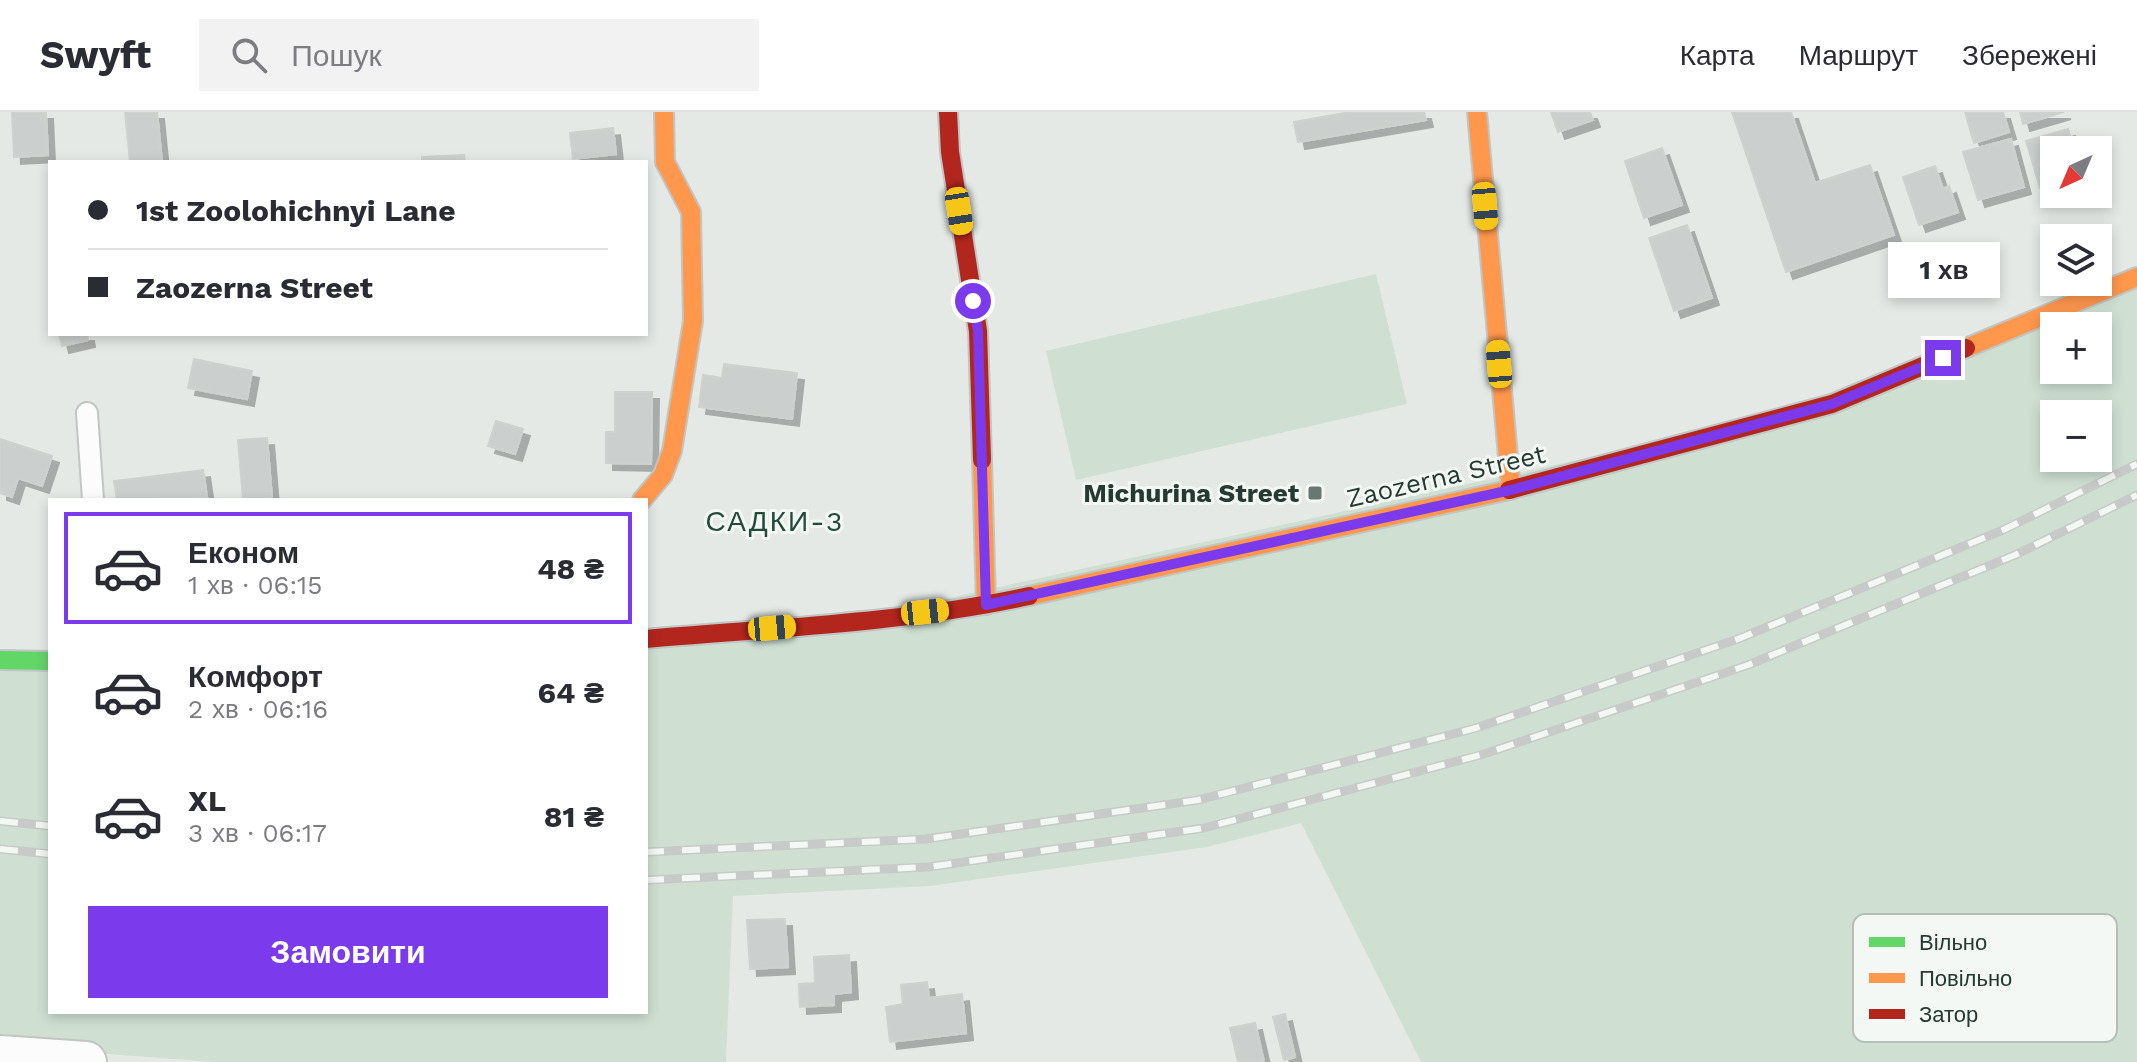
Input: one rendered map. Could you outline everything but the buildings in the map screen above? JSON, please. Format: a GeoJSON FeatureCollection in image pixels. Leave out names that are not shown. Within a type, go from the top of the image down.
{"type":"FeatureCollection","features":[{"type":"Feature","properties":{"kind":"street"},"geometry":{"type":"LineString","coordinates":[[644,498],[663,475],[672,451],[693,321],[691,212],[665,162],[664,112]]}},
{"type":"Feature","properties":{"kind":"street"},"geometry":{"type":"LineString","coordinates":[[948,112],[950,152],[978,331],[986,605]]}},
{"type":"Feature","properties":{"kind":"street"},"geometry":{"type":"LineString","coordinates":[[1477,112],[1511,490]]}},
{"type":"Feature","properties":{"kind":"street","name":"Zaozerna Street"},"geometry":{"type":"LineString","coordinates":[[648,639],[835,623],[986,605],[1511,490],[1832,404],[2137,277]]}},
{"type":"Feature","properties":{"kind":"street"},"geometry":{"type":"LineString","coordinates":[[0,660],[48,661]]}},
{"type":"Feature","properties":{"kind":"street"},"geometry":{"type":"LineString","coordinates":[[0,1056],[86,1062]]}},
{"type":"Feature","properties":{"kind":"lane"},"geometry":{"type":"LineString","coordinates":[[87,413],[93,498]]}},
{"type":"Feature","properties":{"kind":"green space"},"geometry":{"type":"Polygon","coordinates":[[[1376,274],[1407,404],[1076,480],[1046,351],[1376,274]]]}},
{"type":"Feature","properties":{"kind":"green space"},"geometry":{"type":"Polygon","coordinates":[[[2137,277],[2137,1062],[1421,1062],[1301,823],[1207,847],[930,886],[733,896],[726,1062],[214,1062],[0,1046],[0,660],[48,661],[48,1014],[648,1014],[648,639],[835,623],[1832,404],[2040,317],[2040,384],[2112,384],[2112,312],[2053,312],[2091,296],[2112,296],[2112,287],[2137,277]]]}},
{"type":"Feature","properties":{"kind":"railway"},"geometry":{"type":"LineString","coordinates":[[648,852],[926,839],[1198,800],[1476,728],[1738,639],[2003,530],[2137,464]]}},
{"type":"Feature","properties":{"kind":"railway"},"geometry":{"type":"LineString","coordinates":[[648,880],[928,867],[1204,828],[1484,754],[1748,665],[2015,555],[2137,495]]}},
{"type":"Feature","properties":{"kind":"railway"},"geometry":{"type":"LineString","coordinates":[[0,821],[48,826]]}},
{"type":"Feature","properties":{"kind":"railway"},"geometry":{"type":"LineString","coordinates":[[0,849],[48,854]]}},
{"type":"Feature","properties":{"kind":"traffic: fast"},"geometry":{"type":"LineString","coordinates":[[0,660],[48,661]]}},
{"type":"Feature","properties":{"kind":"traffic: slow"},"geometry":{"type":"LineString","coordinates":[[644,498],[663,475],[672,451],[693,321],[691,212],[665,162],[664,112]]}},
{"type":"Feature","properties":{"kind":"traffic: slow"},"geometry":{"type":"LineString","coordinates":[[1477,112],[1511,490]]}},
{"type":"Feature","properties":{"kind":"traffic: slow"},"geometry":{"type":"LineString","coordinates":[[1966,348],[2137,277]]}},
{"type":"Feature","properties":{"kind":"traffic: slow"},"geometry":{"type":"LineString","coordinates":[[982,460],[986,605]]}},
{"type":"Feature","properties":{"kind":"traffic: slow"},"geometry":{"type":"LineString","coordinates":[[1029,596],[1509,490]]}},
{"type":"Feature","properties":{"kind":"traffic: jam"},"geometry":{"type":"LineString","coordinates":[[948,112],[950,152],[978,331],[982,460]]}},
{"type":"Feature","properties":{"kind":"traffic: jam"},"geometry":{"type":"LineString","coordinates":[[1509,490],[1832,404],[1966,348]]}},
{"type":"Feature","properties":{"kind":"traffic: jam"},"geometry":{"type":"LineString","coordinates":[[648,639],[886,619],[1029,596]]}},
{"type":"Feature","properties":{"kind":"place","name":"Michurina Street"},"geometry":{"type":"Point","coordinates":[1315,493]}},
{"type":"Feature","properties":{"kind":"district","name":"САДКИ-3"},"geometry":{"type":"Point","coordinates":[775,521]}},
{"type":"Feature","properties":{"kind":"route"},"geometry":{"type":"LineString","coordinates":[[973,301],[978,331],[986,605],[1511,490],[1832,404],[1943,358]]}}]}
